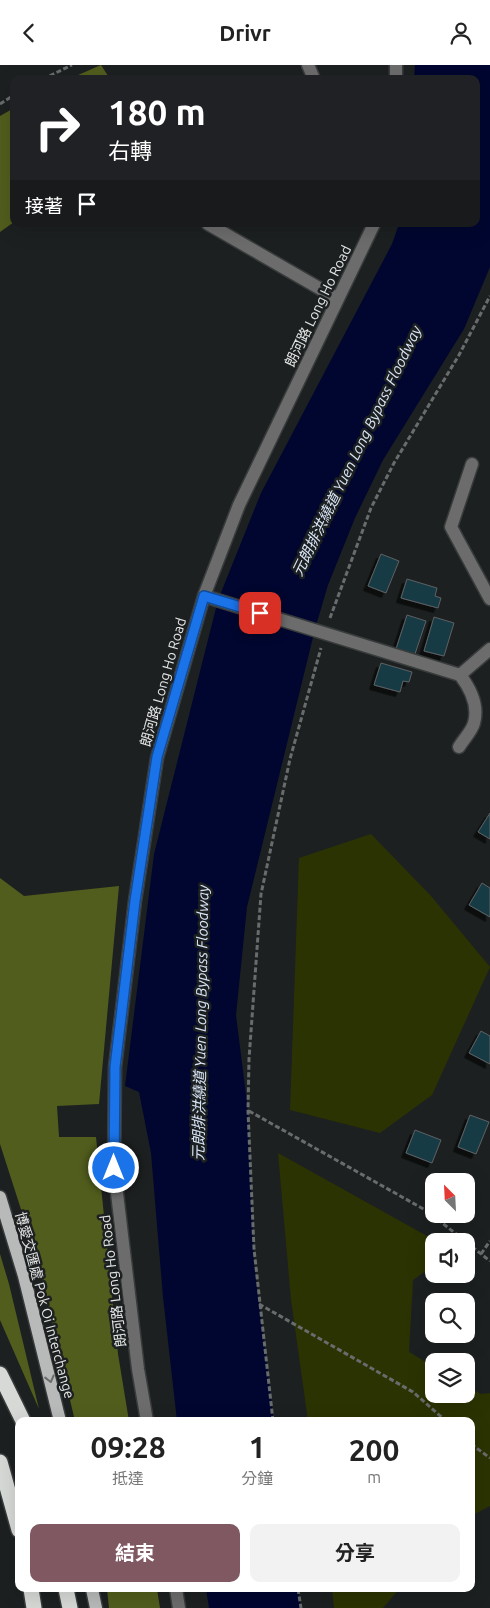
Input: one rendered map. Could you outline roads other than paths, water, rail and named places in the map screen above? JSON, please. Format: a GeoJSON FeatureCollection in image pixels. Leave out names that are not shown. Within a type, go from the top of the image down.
{"type":"FeatureCollection","features":[{"type":"Feature","properties":{"kind":"highway"},"geometry":{"type":"LineString","coordinates":[[0,1374],[21,1417]]}},
{"type":"Feature","properties":{"kind":"highway"},"geometry":{"type":"LineString","coordinates":[[0,1463],[15,1516]]}},
{"type":"Feature","properties":{"kind":"highway"},"geometry":{"type":"LineString","coordinates":[[31,1592],[34,1608]]}},
{"type":"Feature","properties":{"kind":"highway"},"geometry":{"type":"LineString","coordinates":[[67,1592],[70,1608]]}},
{"type":"Feature","properties":{"kind":"main road","name":"博愛交匯處 Pok Oi Interchange"},"geometry":{"type":"LineString","coordinates":[[0,1197],[24,1276],[59,1417]]}},
{"type":"Feature","properties":{"kind":"main road"},"geometry":{"type":"LineString","coordinates":[[93,1592],[96,1608]]}},
{"type":"Feature","properties":{"kind":"street"},"geometry":{"type":"LineString","coordinates":[[213,227],[338,299]]}},
{"type":"Feature","properties":{"kind":"street","name":"朗河路 Long Ho Road"},"geometry":{"type":"LineString","coordinates":[[146,1417],[138,1369],[114,1168],[115,1067],[135,901],[157,757],[204,596],[239,505],[373,227]]}},
{"type":"Feature","properties":{"kind":"street"},"geometry":{"type":"LineString","coordinates":[[472,464],[451,527],[490,599]]}},
{"type":"Feature","properties":{"kind":"street"},"geometry":{"type":"LineString","coordinates":[[204,596],[460,675],[471,689],[474,702],[474,723],[459,747]]}},
{"type":"Feature","properties":{"kind":"street"},"geometry":{"type":"LineString","coordinates":[[460,675],[487,655]]}},
{"type":"Feature","properties":{"kind":"street"},"geometry":{"type":"LineString","coordinates":[[176,1592],[179,1608]]}},
{"type":"Feature","properties":{"kind":"water","name":"元朗排洪繞道 Yuen Long Bypass Floodway"},"geometry":{"type":"Polygon","coordinates":[[[415,65],[490,65],[490,267],[464,329],[383,460],[355,518],[328,585],[315,629],[247,907],[236,1015],[248,1111],[254,1262],[273,1417],[177,1417],[163,1297],[151,1153],[139,1092],[125,1086],[154,854],[218,600],[261,493],[392,244],[398,227],[480,227],[480,75],[414,75],[415,65]]]}},
{"type":"Feature","properties":{"kind":"water"},"geometry":{"type":"Polygon","coordinates":[[[206,1592],[298,1592],[301,1608],[209,1608],[206,1592]]]}}]}
